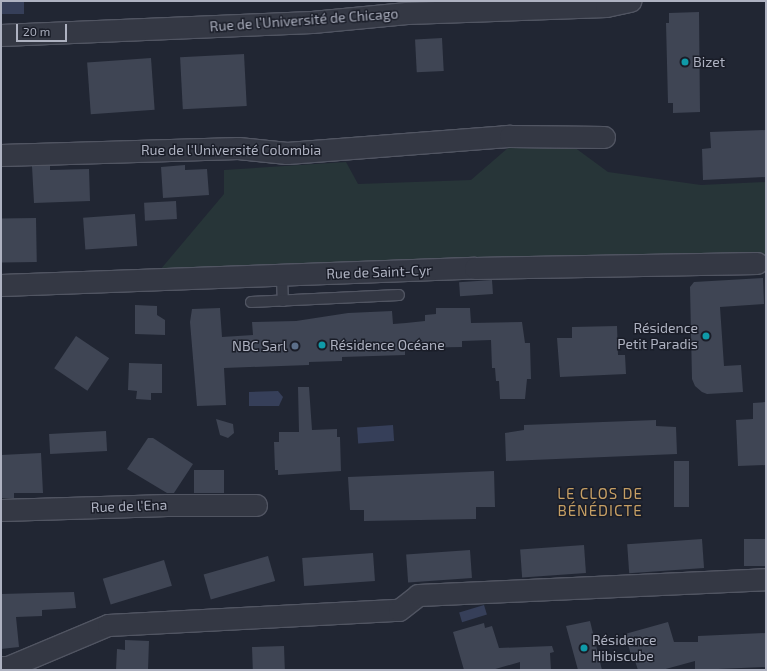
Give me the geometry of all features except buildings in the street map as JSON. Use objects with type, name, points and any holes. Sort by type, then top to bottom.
[{"type":"street","name":"Rue de l’Université de Chicago","points":[[1,35],[312,22],[407,13],[606,6],[630,1]]},
{"type":"street","name":"Rue de l'Université Colombia","points":[[1,155],[238,148],[287,153],[510,136],[604,137]]},
{"type":"street","name":"Rue de Saint-Cyr","points":[[1,285],[282,277],[475,268],[757,263]]},
{"type":"street","name":"Rue de l'Ena","points":[[1,510],[167,505],[256,505]]},
{"type":"street","points":[[1,667],[8,667],[108,625],[399,610],[418,595],[766,579]]},
{"type":"lane","points":[[282,277],[284,301]]},
{"type":"lane","points":[[251,302],[399,295]]},
{"type":"shaded area","points":[[509,147],[574,147],[608,172],[701,185],[766,182],[766,254],[591,255],[160,270],[224,194],[224,170],[346,162],[358,184],[471,180]]},
{"type":"water","points":[[1,1],[24,1],[24,14],[1,14]]},
{"type":"water","points":[[278,391],[283,397],[279,406],[249,406],[249,392]]},
{"type":"water","points":[[393,425],[394,441],[358,443],[357,428]]},
{"type":"water","points":[[484,605],[487,615],[462,622],[459,613]]},
{"type":"place","name":"Bizet","points":[[685,62]]},
{"type":"place","name":"Résidence Petit Paradis","points":[[706,336]]},
{"type":"place","name":"Résidence Océane","points":[[322,345]]},
{"type":"place","name":"NBC Sarl","points":[[295,346]]},
{"type":"place","name":"Résidence Hibiscube","points":[[584,648]]},
{"type":"district","name":"LE CLOS DE BÉNÉDICTE","points":[[600,502]]}]
